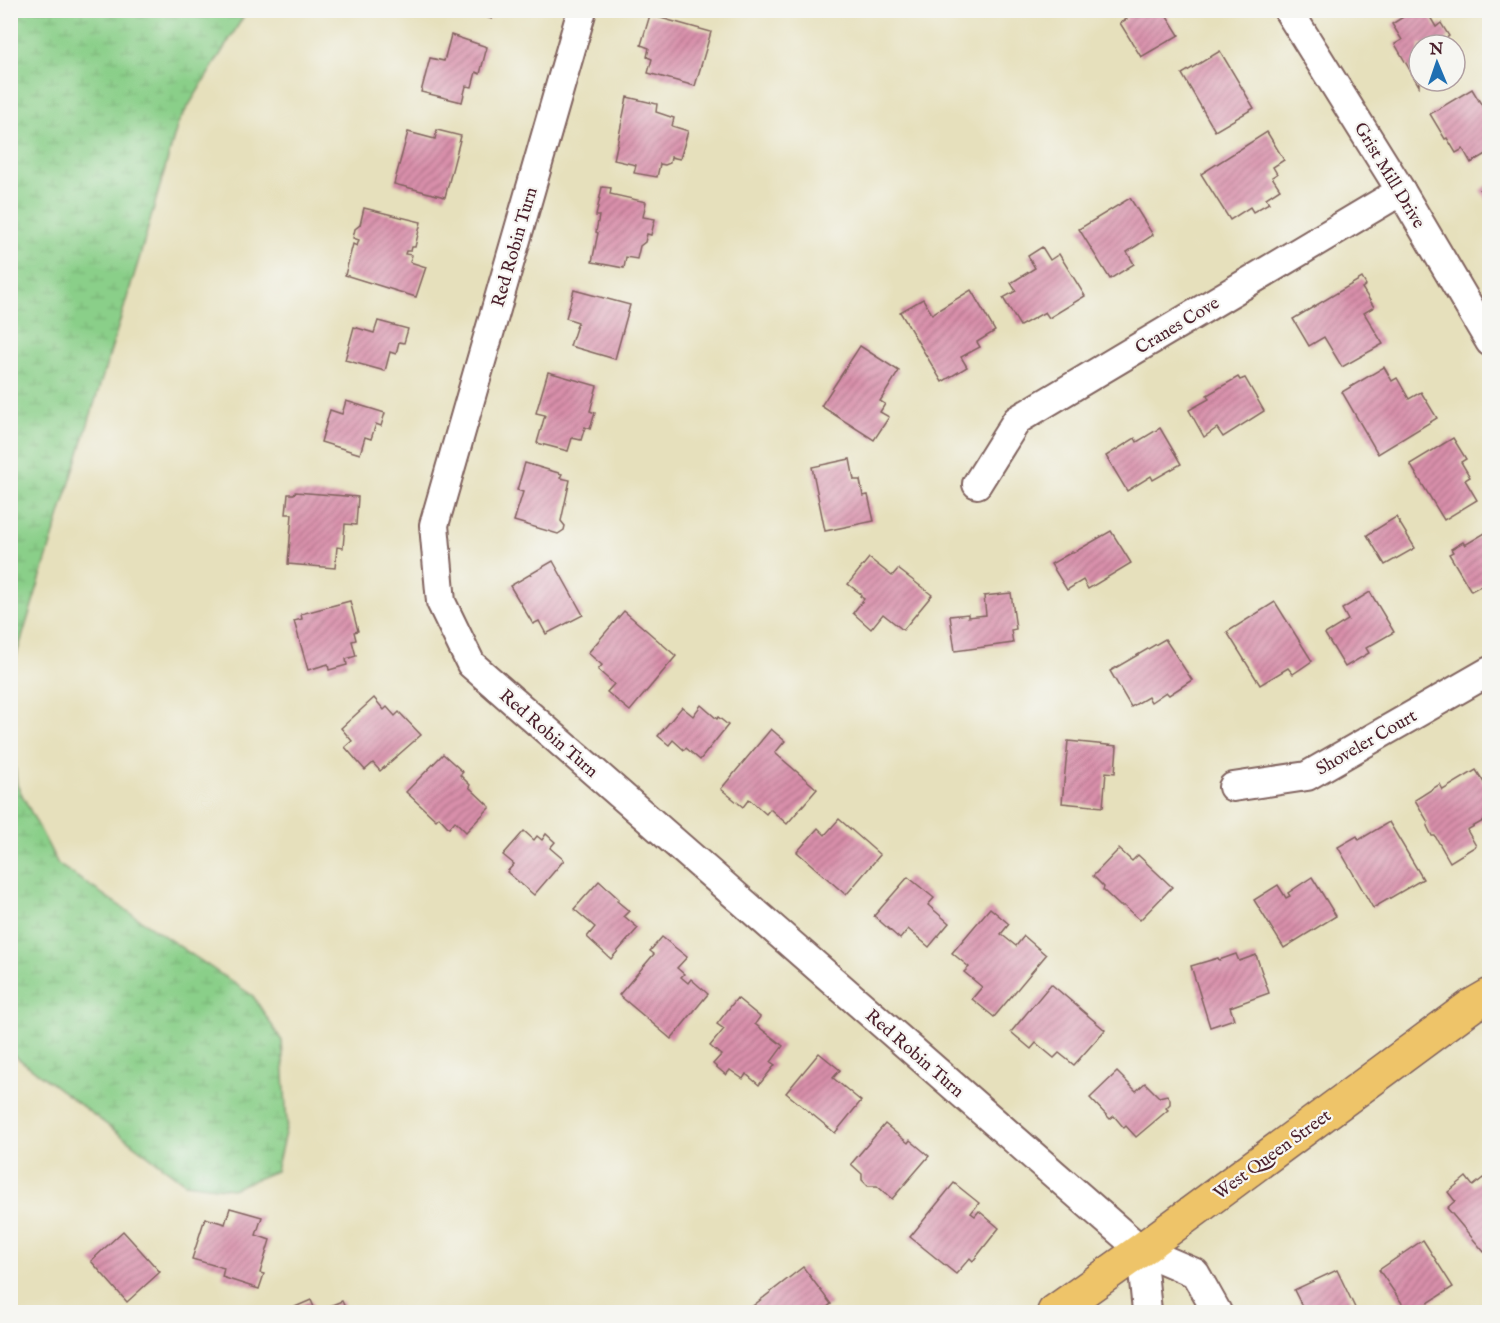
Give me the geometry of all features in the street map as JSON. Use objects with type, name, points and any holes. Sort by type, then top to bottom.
[{"type":"main road","name":"West Queen Street","points":[[1054,1312],[1471,1006],[1490,995]]},
{"type":"street","name":"Red Robin Turn","points":[[582,10],[434,525],[441,602],[471,664],[1141,1250],[1195,1273],[1216,1312]]},
{"type":"street","name":"Grist Mill Drive","points":[[1288,10],[1401,191],[1490,342]]},
{"type":"street","name":"Cranes Cove","points":[[977,484],[1017,420],[1401,191]]},
{"type":"street","name":"Shoveler Court","points":[[1233,787],[1307,776],[1490,670]]},
{"type":"street","points":[[1141,1250],[1147,1311],[1149,1312]]},
{"type":"green space","points":[[11,10],[247,11],[178,123],[140,256],[11,673],[10,34],[12,27]]},
{"type":"green space","points":[[10,718],[17,785],[58,864],[253,996],[282,1041],[287,1124],[276,1171],[232,1189],[185,1183],[11,1053]]},
{"type":"building","points":[[465,10],[495,10],[492,19]]},
{"type":"building","points":[[1122,10],[1169,10],[1171,14],[1167,16],[1179,35],[1141,57],[1120,23],[1127,19]]},
{"type":"building","points":[[1414,10],[1426,10],[1436,27],[1441,23],[1447,33],[1407,33],[1407,65],[1395,44],[1402,40],[1392,24]]},
{"type":"building","points":[[650,15],[711,32],[695,86],[648,73],[652,59],[647,57],[649,48],[641,45]]},
{"type":"building","points":[[451,35],[487,47],[480,74],[476,72],[472,87],[466,86],[462,102],[421,92],[430,58],[444,61]]},
{"type":"building","points":[[1220,51],[1254,108],[1215,131],[1182,74]]},
{"type":"building","points":[[1472,89],[1490,119],[1490,152],[1471,163],[1463,149],[1456,153],[1430,114]]},
{"type":"building","points":[[627,97],[657,104],[656,112],[674,118],[672,126],[688,131],[680,159],[671,157],[670,163],[660,164],[657,177],[634,173],[636,165],[614,160]]},
{"type":"building","points":[[437,130],[461,136],[445,197],[394,184],[408,132],[435,139]]},
{"type":"building","points":[[1267,132],[1284,160],[1273,167],[1277,174],[1272,177],[1280,189],[1266,198],[1269,203],[1253,212],[1250,207],[1230,220],[1201,174]]},
{"type":"building","points":[[1490,184],[1490,206],[1480,190]]},
{"type":"building","points":[[602,187],[611,188],[610,194],[646,202],[643,217],[655,219],[651,235],[647,234],[645,242],[640,246],[637,259],[626,257],[624,268],[592,262],[598,233],[596,232],[599,216],[596,216]]},
{"type":"building","points":[[1130,198],[1153,235],[1127,252],[1134,264],[1110,279],[1079,229]]},
{"type":"building","points":[[364,208],[421,222],[415,247],[412,247],[411,251],[406,251],[405,254],[412,255],[410,262],[426,267],[416,297],[345,275],[353,244],[357,246],[359,240],[353,238],[355,229],[360,225]]},
{"type":"building","points":[[1042,247],[1050,260],[1059,254],[1085,296],[1049,318],[1045,312],[1020,326],[1003,298],[1016,291],[1011,283],[1035,268],[1028,256]]},
{"type":"building","points":[[1362,278],[1366,285],[1362,288],[1374,307],[1364,313],[1383,344],[1342,367],[1324,337],[1309,346],[1293,319]]},
{"type":"building","points":[[574,290],[630,305],[615,359],[570,346],[578,322],[566,318]]},
{"type":"building","points":[[971,290],[995,331],[977,342],[980,347],[961,357],[967,367],[942,382],[900,312],[923,299],[932,314]]},
{"type":"building","points":[[378,321],[408,329],[404,343],[399,342],[396,354],[390,352],[385,371],[345,360],[354,327],[374,333]]},
{"type":"building","points":[[860,346],[899,371],[880,401],[885,404],[880,412],[889,417],[874,440],[821,406]]},
{"type":"building","points":[[1384,367],[1392,381],[1397,378],[1409,399],[1421,392],[1437,418],[1378,454],[1342,392]]},
{"type":"building","points":[[548,372],[597,386],[590,411],[595,413],[590,429],[585,427],[581,440],[572,438],[568,451],[537,443],[545,415],[536,413]]},
{"type":"building","points":[[1238,377],[1240,380],[1245,378],[1264,411],[1223,437],[1217,428],[1204,437],[1189,410],[1209,399],[1207,395]]},
{"type":"building","points":[[346,401],[385,413],[381,426],[376,424],[371,439],[365,437],[360,454],[321,442],[330,410],[342,414]]},
{"type":"building","points":[[1160,428],[1181,464],[1153,480],[1151,476],[1127,491],[1106,456],[1135,438],[1137,442]]},
{"type":"building","points":[[1453,438],[1466,459],[1461,462],[1470,477],[1465,480],[1477,500],[1444,520],[1410,464]]},
{"type":"building","points":[[850,459],[854,480],[860,480],[863,496],[868,495],[874,521],[825,531],[812,467]]},
{"type":"building","points":[[525,463],[562,474],[560,478],[570,480],[561,521],[565,526],[564,530],[558,534],[514,521],[523,492],[517,490]]},
{"type":"building","points":[[295,492],[358,497],[356,525],[345,524],[343,548],[337,547],[335,568],[288,564],[292,514],[286,514],[288,494]]},
{"type":"building","points":[[1396,517],[1415,548],[1385,565],[1367,535]]},
{"type":"building","points":[[1490,530],[1490,581],[1471,591],[1449,554],[1453,552],[1451,549],[1463,542],[1465,545]]},
{"type":"building","points":[[1111,531],[1131,563],[1088,589],[1083,580],[1067,590],[1051,564]]},
{"type":"building","points":[[869,558],[892,576],[898,569],[932,595],[903,630],[883,614],[871,629],[853,613],[864,599],[848,584]]},
{"type":"building","points":[[553,561],[583,615],[546,634],[539,621],[533,624],[510,586]]},
{"type":"building","points":[[1370,592],[1394,632],[1366,648],[1369,653],[1345,667],[1325,634],[1348,620],[1342,609]]},
{"type":"building","points":[[1011,593],[1016,629],[1011,630],[1013,643],[955,651],[950,616],[986,615],[984,596]]},
{"type":"building","points":[[350,601],[358,631],[354,632],[356,640],[352,641],[356,656],[346,659],[347,665],[329,670],[328,664],[308,670],[294,621],[302,619],[301,614]]},
{"type":"building","points":[[1275,602],[1312,661],[1293,674],[1288,668],[1260,685],[1227,632]]},
{"type":"building","points":[[624,611],[676,656],[630,711],[607,692],[614,684],[598,670],[602,665],[588,653]]},
{"type":"building","points":[[1165,639],[1192,680],[1169,695],[1166,692],[1151,702],[1148,697],[1131,707],[1110,671]]},
{"type":"building","points":[[374,698],[384,710],[387,707],[395,716],[399,712],[421,735],[380,771],[373,763],[365,770],[345,747],[352,741],[341,728]]},
{"type":"building","points":[[701,705],[728,725],[700,760],[673,740],[669,745],[658,736],[682,707],[693,716]]},
{"type":"building","points":[[771,729],[785,741],[775,753],[817,789],[787,824],[770,809],[766,814],[749,799],[743,807],[721,789]]},
{"type":"building","points":[[1068,741],[1117,746],[1115,773],[1106,772],[1103,807],[1062,803]]},
{"type":"building","points":[[443,754],[463,772],[460,775],[470,785],[469,787],[490,807],[466,832],[455,821],[449,828],[439,817],[436,820],[406,792]]},
{"type":"building","points":[[1476,770],[1490,792],[1490,817],[1467,830],[1476,846],[1450,862],[1435,836],[1432,836],[1427,826],[1428,822],[1415,800],[1440,784],[1443,790]]},
{"type":"building","points":[[839,819],[880,855],[846,895],[797,852],[818,828],[825,835]]},
{"type":"building","points":[[1389,822],[1423,879],[1373,908],[1338,847],[1357,836],[1359,840]]},
{"type":"building","points":[[524,831],[534,840],[537,836],[542,840],[546,834],[555,842],[550,848],[564,860],[534,895],[507,872],[514,864],[503,855]]},
{"type":"building","points":[[1119,849],[1132,861],[1138,855],[1172,887],[1140,920],[1124,906],[1120,906],[1103,890],[1104,887],[1093,876]]},
{"type":"building","points":[[908,877],[934,898],[928,905],[949,923],[929,947],[908,929],[900,939],[874,916]]},
{"type":"building","points":[[1312,877],[1336,916],[1284,948],[1254,900],[1278,885],[1286,898],[1290,896],[1288,893]]},
{"type":"building","points":[[599,881],[629,911],[624,916],[638,928],[611,959],[587,937],[595,927],[574,909]]},
{"type":"building","points":[[990,908],[1009,924],[1001,934],[1016,946],[1024,936],[1046,955],[994,1017],[972,999],[982,987],[964,972],[969,967],[952,953]]},
{"type":"building","points":[[662,937],[687,957],[677,968],[684,974],[681,977],[688,983],[691,979],[708,994],[671,1039],[619,995],[654,954],[650,951]]},
{"type":"building","points":[[1236,954],[1239,961],[1256,955],[1269,993],[1230,1007],[1234,1019],[1210,1027],[1191,966]]},
{"type":"building","points":[[1051,984],[1105,1030],[1074,1065],[1059,1053],[1054,1058],[1036,1043],[1031,1049],[1011,1032]]},
{"type":"building","points":[[737,998],[760,1017],[755,1024],[783,1046],[771,1062],[775,1065],[759,1085],[746,1074],[743,1079],[730,1070],[726,1075],[713,1064],[721,1055],[710,1046],[724,1029],[717,1024]]},
{"type":"building","points":[[819,1053],[840,1070],[833,1078],[861,1101],[835,1133],[786,1093]]},
{"type":"building","points":[[1117,1072],[1136,1091],[1145,1083],[1159,1097],[1167,1095],[1170,1099],[1170,1104],[1166,1108],[1168,1110],[1136,1137],[1114,1116],[1110,1119],[1090,1098]]},
{"type":"building","points":[[885,1124],[908,1143],[910,1140],[929,1156],[892,1199],[877,1186],[868,1186],[862,1180],[862,1174],[851,1164]]},
{"type":"building","points":[[1466,1177],[1473,1186],[1483,1178],[1490,1186],[1490,1247],[1484,1252],[1447,1208],[1455,1201],[1448,1192]]},
{"type":"building","points":[[954,1183],[979,1203],[971,1213],[975,1216],[979,1211],[999,1228],[973,1261],[970,1258],[956,1274],[910,1237]]},
{"type":"building","points":[[230,1208],[262,1217],[256,1235],[270,1240],[260,1273],[264,1274],[259,1289],[222,1277],[224,1268],[192,1259],[205,1218],[225,1224]]},
{"type":"building","points":[[123,1231],[160,1272],[127,1302],[91,1261]]},
{"type":"building","points":[[1423,1240],[1453,1287],[1414,1312],[1408,1312],[1379,1270]]},
{"type":"building","points":[[803,1267],[831,1304],[821,1312],[745,1312]]},
{"type":"building","points":[[1337,1270],[1357,1312],[1305,1312],[1294,1290]]},
{"type":"building","points":[[311,1300],[316,1312],[297,1312],[295,1307]]},
{"type":"building","points":[[342,1301],[347,1312],[323,1312],[322,1309]]}]
